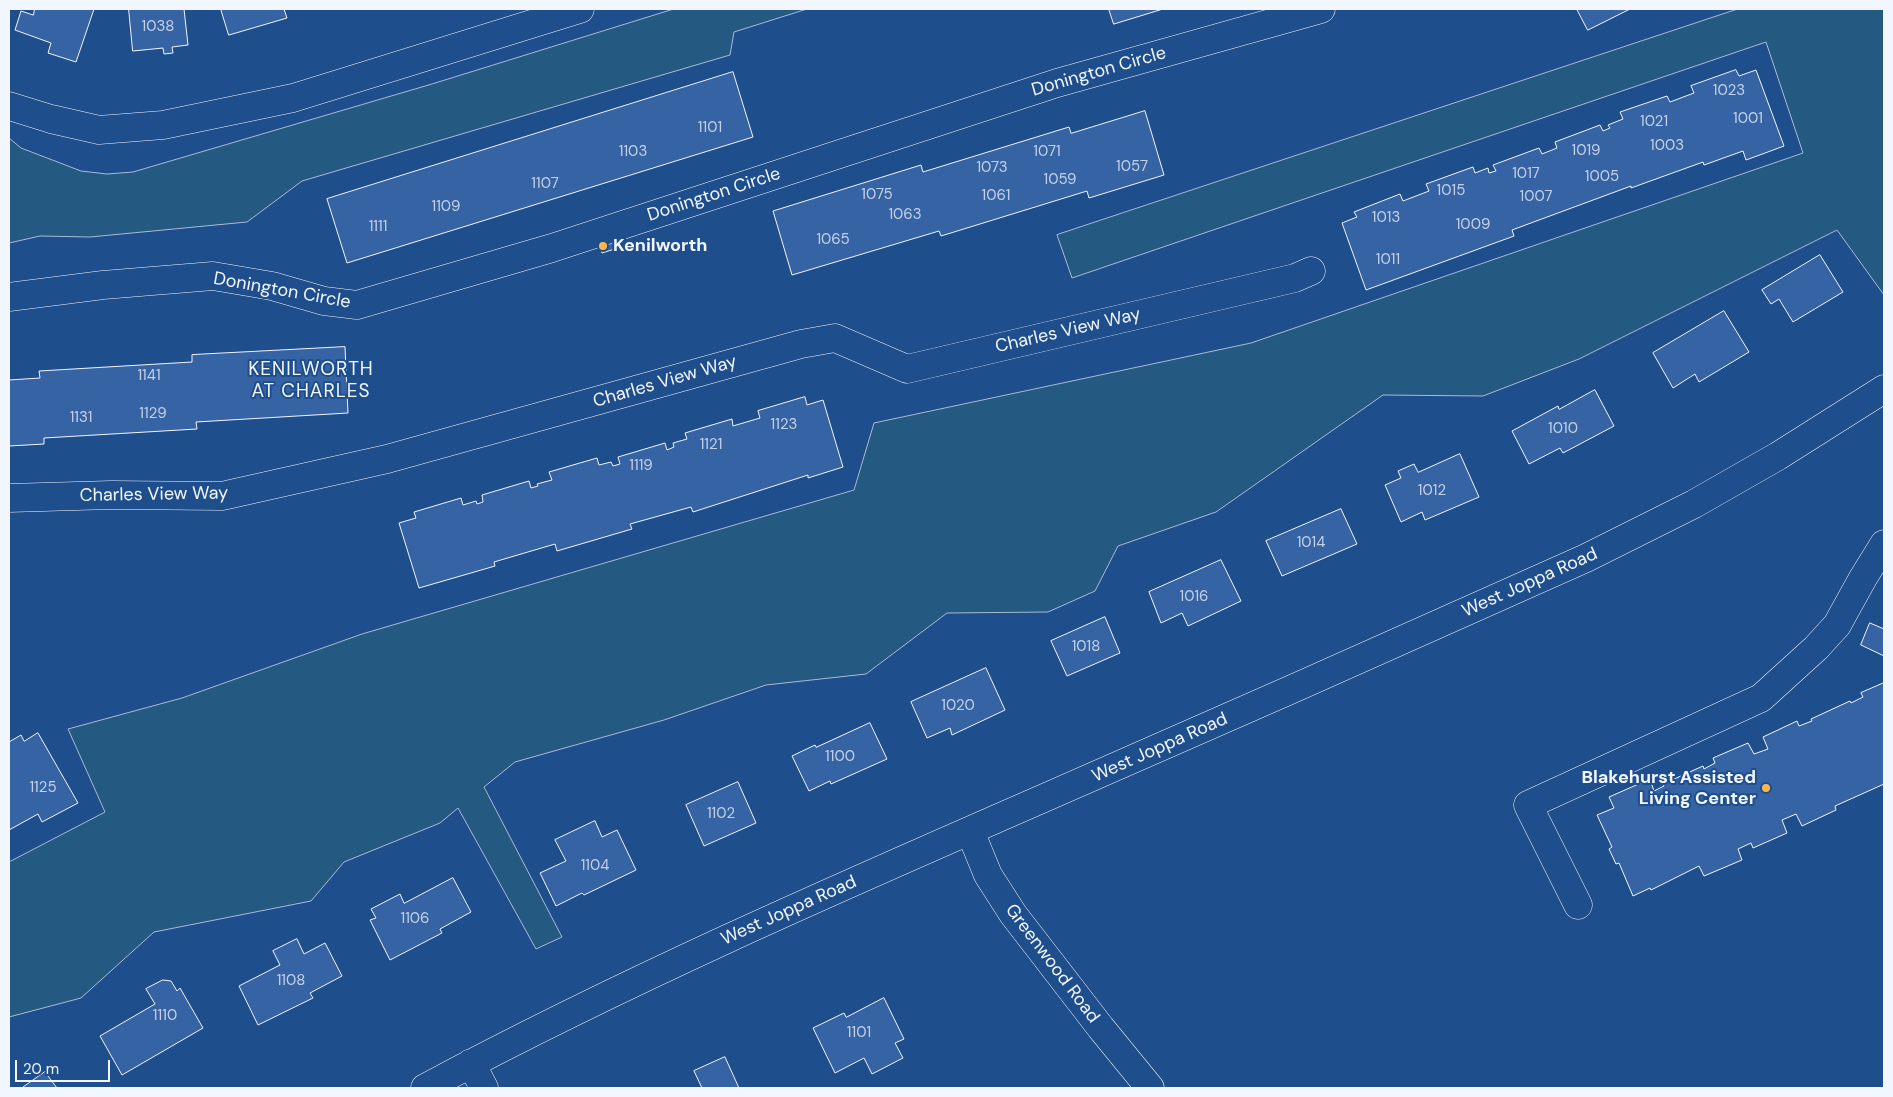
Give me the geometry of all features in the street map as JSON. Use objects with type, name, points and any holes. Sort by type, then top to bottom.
[{"type":"street","points":[[9,106],[99,130],[163,125],[293,98],[580,9]]},
{"type":"street","name":"Donington Circle","points":[[9,297],[103,285],[213,276],[272,286],[324,301],[358,305],[552,248],[1058,83],[1321,9]]},
{"type":"street","name":"Charles View Way","points":[[9,498],[111,495],[222,496],[387,459],[801,344],[835,338],[907,369],[1295,278],[1311,271]]},
{"type":"street","name":"West Joppa Road","points":[[425,1088],[471,1063],[770,919],[1586,558],[1694,504],[1778,456],[1884,389]]},
{"type":"street","points":[[1578,905],[1528,805],[1761,698],[1816,648],[1837,624],[1884,544]]},
{"type":"street","name":"Greenwood Road","points":[[970,830],[988,875],[1013,914],[1150,1088]]},
{"type":"street","points":[[471,1063],[484,1088]]},
{"type":"shaded area","points":[[674,9],[807,9],[734,32],[730,55],[302,181],[247,222],[90,237],[40,236],[9,243],[9,138],[21,148],[81,171],[107,174],[133,172],[432,84]]},
{"type":"shaded area","points":[[1738,9],[1884,9],[1884,295],[1837,230],[1579,359],[1483,396],[1383,395],[1216,512],[1118,546],[1095,591],[1048,612],[947,613],[866,674],[766,685],[664,720],[515,762],[484,787],[562,937],[536,949],[458,808],[440,823],[344,862],[311,901],[154,932],[81,998],[9,1017],[9,862],[105,812],[68,729],[182,698],[362,634],[854,490],[874,423],[1251,343],[1803,153],[1766,42],[1072,278],[1057,235]]},
{"type":"building","points":[[35,9],[94,9],[76,62],[48,53],[51,43],[15,30],[21,11],[33,15]]},
{"type":"building","points":[[129,9],[184,9],[188,45],[172,47],[173,53],[164,54],[163,48],[133,51]]},
{"type":"building","points":[[221,9],[284,9],[287,18],[229,35]]},
{"type":"building","points":[[1109,9],[1163,9],[1114,24]]},
{"type":"building","points":[[1577,9],[1630,9],[1588,30]]},
{"type":"building","points":[[1736,70],[1739,76],[1756,70],[1784,146],[1746,160],[1743,151],[1704,165],[1703,162],[1631,188],[1631,186],[1512,230],[1514,236],[1366,290],[1342,223],[1357,217],[1354,212],[1400,194],[1403,201],[1429,191],[1426,184],[1473,167],[1475,173],[1488,168],[1489,173],[1496,171],[1493,165],[1539,148],[1542,154],[1557,148],[1555,142],[1600,125],[1603,131],[1610,128],[1608,125],[1623,119],[1620,112],[1667,96],[1670,102],[1694,93],[1691,86]]},
{"type":"building","points":[[733,72],[753,137],[347,263],[327,199]]},
{"type":"building","points":[[1145,111],[1164,175],[1089,198],[1087,191],[941,236],[939,231],[792,275],[773,211],[921,165],[923,172],[1069,127],[1071,133]]},
{"type":"building","points":[[618,239],[621,247],[602,253],[600,244]]},
{"type":"building","points":[[1820,255],[1843,292],[1793,322],[1779,299],[1771,304],[1762,290]]},
{"type":"building","points":[[1724,311],[1749,352],[1699,382],[1695,374],[1673,388],[1653,353]]},
{"type":"building","points":[[345,347],[348,413],[196,422],[197,429],[44,438],[44,444],[9,446],[9,380],[40,378],[39,371],[192,362],[192,355]]},
{"type":"building","points":[[1595,390],[1614,426],[1563,453],[1560,448],[1529,464],[1512,431],[1558,406],[1559,409]]},
{"type":"building","points":[[805,397],[807,405],[823,400],[843,467],[808,478],[808,475],[693,512],[691,507],[630,524],[632,529],[557,551],[555,544],[494,562],[495,566],[419,588],[399,523],[416,518],[414,512],[461,498],[463,505],[476,501],[477,504],[483,502],[482,495],[529,481],[531,488],[538,486],[537,484],[552,480],[549,472],[597,458],[599,465],[611,462],[613,466],[620,464],[618,457],[665,443],[667,450],[674,447],[673,443],[687,439],[685,433],[732,419],[733,426],[760,418],[758,411]]},
{"type":"building","points":[[1460,454],[1479,497],[1425,520],[1422,512],[1401,522],[1385,485],[1401,478],[1398,471],[1414,464],[1418,472]]},
{"type":"building","points":[[1341,509],[1357,544],[1282,576],[1266,541]]},
{"type":"building","points":[[1221,560],[1241,601],[1188,626],[1182,613],[1161,623],[1149,592]]},
{"type":"building","points":[[1105,617],[1120,653],[1067,676],[1051,641]]},
{"type":"building","points":[[1870,623],[1884,629],[1884,656],[1861,645]]},
{"type":"building","points":[[986,668],[1005,710],[952,735],[950,728],[927,738],[911,702]]},
{"type":"building","name":"Blakehurst Assisted Living Center","points":[[1884,683],[1884,784],[1835,806],[1836,810],[1802,826],[1796,814],[1782,820],[1787,833],[1753,848],[1751,843],[1738,849],[1742,860],[1704,876],[1699,866],[1651,890],[1650,888],[1633,896],[1619,863],[1616,864],[1609,849],[1612,847],[1597,815],[1614,808],[1609,797],[1650,779],[1654,791],[1664,786],[1663,784],[1703,766],[1704,769],[1715,763],[1713,758],[1748,743],[1754,754],[1768,749],[1763,737],[1797,721],[1799,726],[1812,721],[1811,719],[1863,697],[1861,693]]},
{"type":"building","points":[[870,723],[887,759],[831,784],[830,781],[809,791],[792,756]]},
{"type":"building","points":[[38,733],[78,803],[42,822],[38,814],[9,830],[9,742],[21,735],[24,741]]},
{"type":"building","points":[[738,782],[756,823],[704,846],[686,805]]},
{"type":"building","points":[[595,821],[602,837],[617,830],[636,870],[556,906],[540,873],[566,861],[555,840]]},
{"type":"building","points":[[453,878],[471,912],[440,929],[442,933],[390,960],[370,920],[376,918],[371,909],[400,894],[404,903]]},
{"type":"building","points":[[297,939],[304,954],[325,943],[342,976],[310,993],[313,998],[258,1025],[239,986],[280,965],[273,951]]},
{"type":"building","points":[[163,980],[171,981],[177,991],[180,988],[203,1028],[122,1075],[100,1036],[155,1004],[146,989]]},
{"type":"building","points":[[884,998],[904,1039],[895,1043],[903,1058],[872,1074],[864,1058],[835,1073],[813,1028],[844,1013],[846,1017]]},
{"type":"building","points":[[725,1057],[739,1088],[702,1088],[694,1071]]},
{"type":"building","points":[[45,1072],[57,1088],[22,1088]]},
{"type":"place","name":"Kenilworth","points":[[603,246]]},
{"type":"place","name":"Blakehurst Assisted Living Center","points":[[1766,788]]},
{"type":"district","name":"KENILWORTH AT CHARLES","points":[[311,381]]}]
